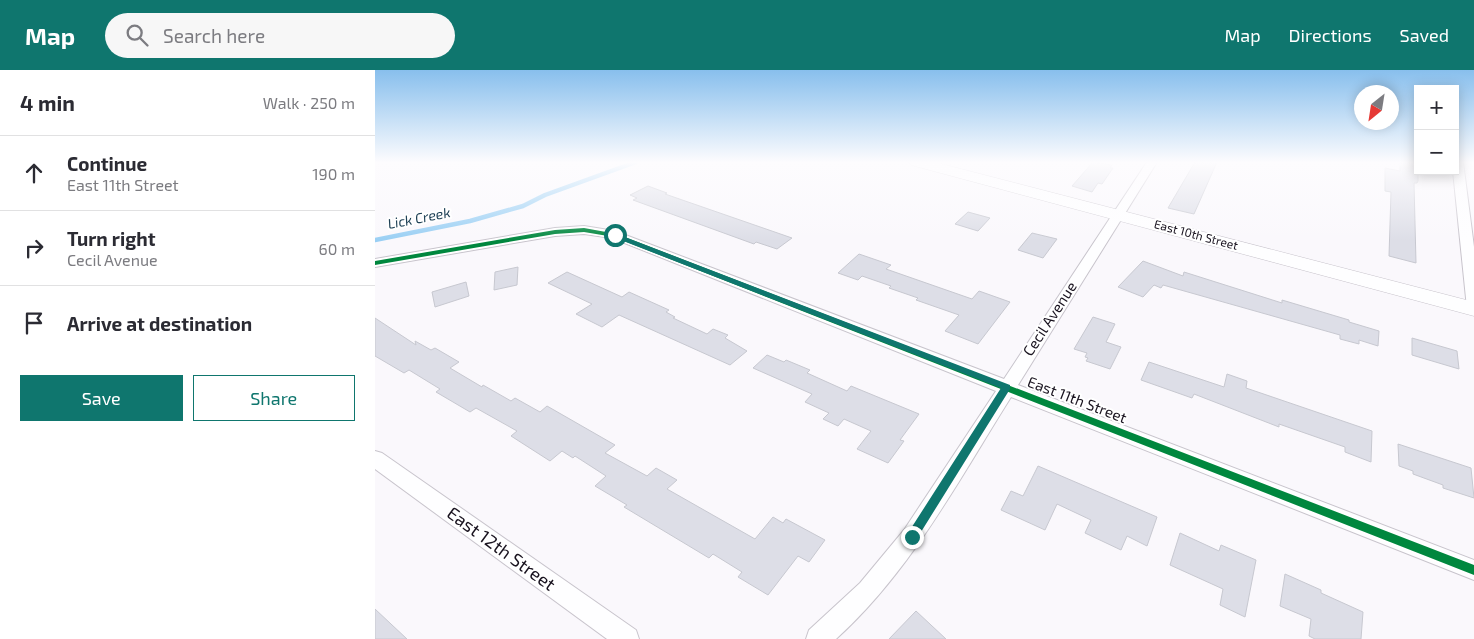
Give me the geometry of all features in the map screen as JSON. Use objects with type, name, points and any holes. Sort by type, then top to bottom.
[{"type":"main road","name":"East 10th Street","points":[[1017,189],[1474,308]]},
{"type":"street","name":"Cecil Avenue","points":[[818,639],[863,598],[912,537],[1134,189]]},
{"type":"street","points":[[1461,189],[1474,308]]},
{"type":"street","name":"East 11th Street","points":[[377,266],[525,237],[570,231],[615,235],[1474,570]]},
{"type":"street","name":"East 12th Street","points":[[375,459],[627,639]]},
{"type":"building","points":[[643,189],[655,189],[667,193],[665,194],[792,238],[777,249],[756,242],[754,244],[633,200],[637,198],[630,195]]},
{"type":"building","points":[[1081,189],[1094,189],[1092,192]]},
{"type":"building","points":[[1179,189],[1205,189],[1194,214],[1168,208]]},
{"type":"building","points":[[1385,189],[1414,189],[1416,263],[1389,256],[1391,192],[1385,191]]},
{"type":"building","points":[[968,212],[990,218],[978,231],[955,224]]},
{"type":"building","points":[[1032,233],[1057,239],[1043,258],[1018,250]]},
{"type":"building","points":[[859,254],[891,265],[886,269],[972,299],[979,291],[1010,302],[978,344],[945,331],[959,315],[916,300],[918,298],[889,288],[891,286],[862,276],[858,280],[838,273]]},
{"type":"building","points":[[1143,261],[1183,276],[1184,272],[1282,303],[1282,300],[1349,320],[1349,322],[1379,331],[1378,346],[1359,340],[1359,344],[1340,339],[1340,335],[1163,285],[1161,288],[1154,285],[1143,297],[1118,287]]},
{"type":"building","points":[[518,267],[517,285],[494,290],[495,272]]},
{"type":"building","points":[[567,272],[622,297],[629,292],[669,310],[666,312],[675,317],[673,318],[707,334],[713,329],[728,335],[725,338],[747,351],[730,365],[619,315],[602,327],[576,314],[592,304],[548,283]]},
{"type":"building","points":[[466,282],[469,296],[435,307],[432,292]]},
{"type":"building","points":[[1093,317],[1115,324],[1106,342],[1121,347],[1110,369],[1086,361],[1088,358],[1085,357],[1087,353],[1074,349]]},
{"type":"building","points":[[375,318],[416,345],[415,341],[431,350],[435,348],[459,362],[450,368],[482,387],[483,385],[511,401],[515,398],[540,412],[547,406],[615,445],[605,453],[647,476],[656,468],[677,480],[667,489],[755,539],[773,517],[783,523],[786,519],[825,540],[809,562],[798,556],[768,595],[738,577],[742,572],[713,554],[709,558],[624,507],[627,505],[595,486],[606,476],[575,456],[573,458],[562,451],[550,461],[511,436],[517,431],[476,408],[470,412],[436,392],[440,389],[409,370],[404,373],[375,356]]},
{"type":"building","points":[[1412,338],[1457,351],[1459,369],[1412,355]]},
{"type":"building","points":[[767,355],[784,362],[786,360],[810,370],[807,373],[847,391],[851,386],[919,414],[900,440],[904,441],[888,463],[857,449],[871,431],[844,419],[838,426],[823,419],[829,413],[805,402],[812,394],[753,368]]},
{"type":"building","points":[[1149,362],[1224,387],[1227,374],[1247,381],[1246,388],[1372,431],[1371,462],[1345,452],[1345,447],[1279,424],[1279,427],[1194,394],[1192,398],[1141,380]]},
{"type":"building","points":[[1398,444],[1471,468],[1474,498],[1443,488],[1443,485],[1413,474],[1413,471],[1399,466]]},
{"type":"building","points":[[1038,466],[1157,517],[1147,546],[1127,536],[1121,550],[1085,533],[1091,520],[1057,504],[1045,530],[1001,510],[1011,491],[1023,496]]},
{"type":"building","points":[[1180,533],[1219,551],[1221,545],[1256,560],[1245,617],[1220,605],[1223,589],[1170,565]]},
{"type":"building","points":[[1285,574],[1363,612],[1361,639],[1315,639],[1309,636],[1311,619],[1280,606]]},
{"type":"building","points":[[375,609],[407,639],[375,639]]},
{"type":"building","points":[[916,611],[946,639],[889,639]]},
{"type":"waterway","name":"Lick Creek","points":[[375,240],[470,221],[523,206],[563,189]]},
{"type":"cycle path","points":[[375,263],[555,232],[584,230],[615,235],[1474,570]]},
{"type":"route","points":[[615,235],[1007,387],[912,537]]}]
